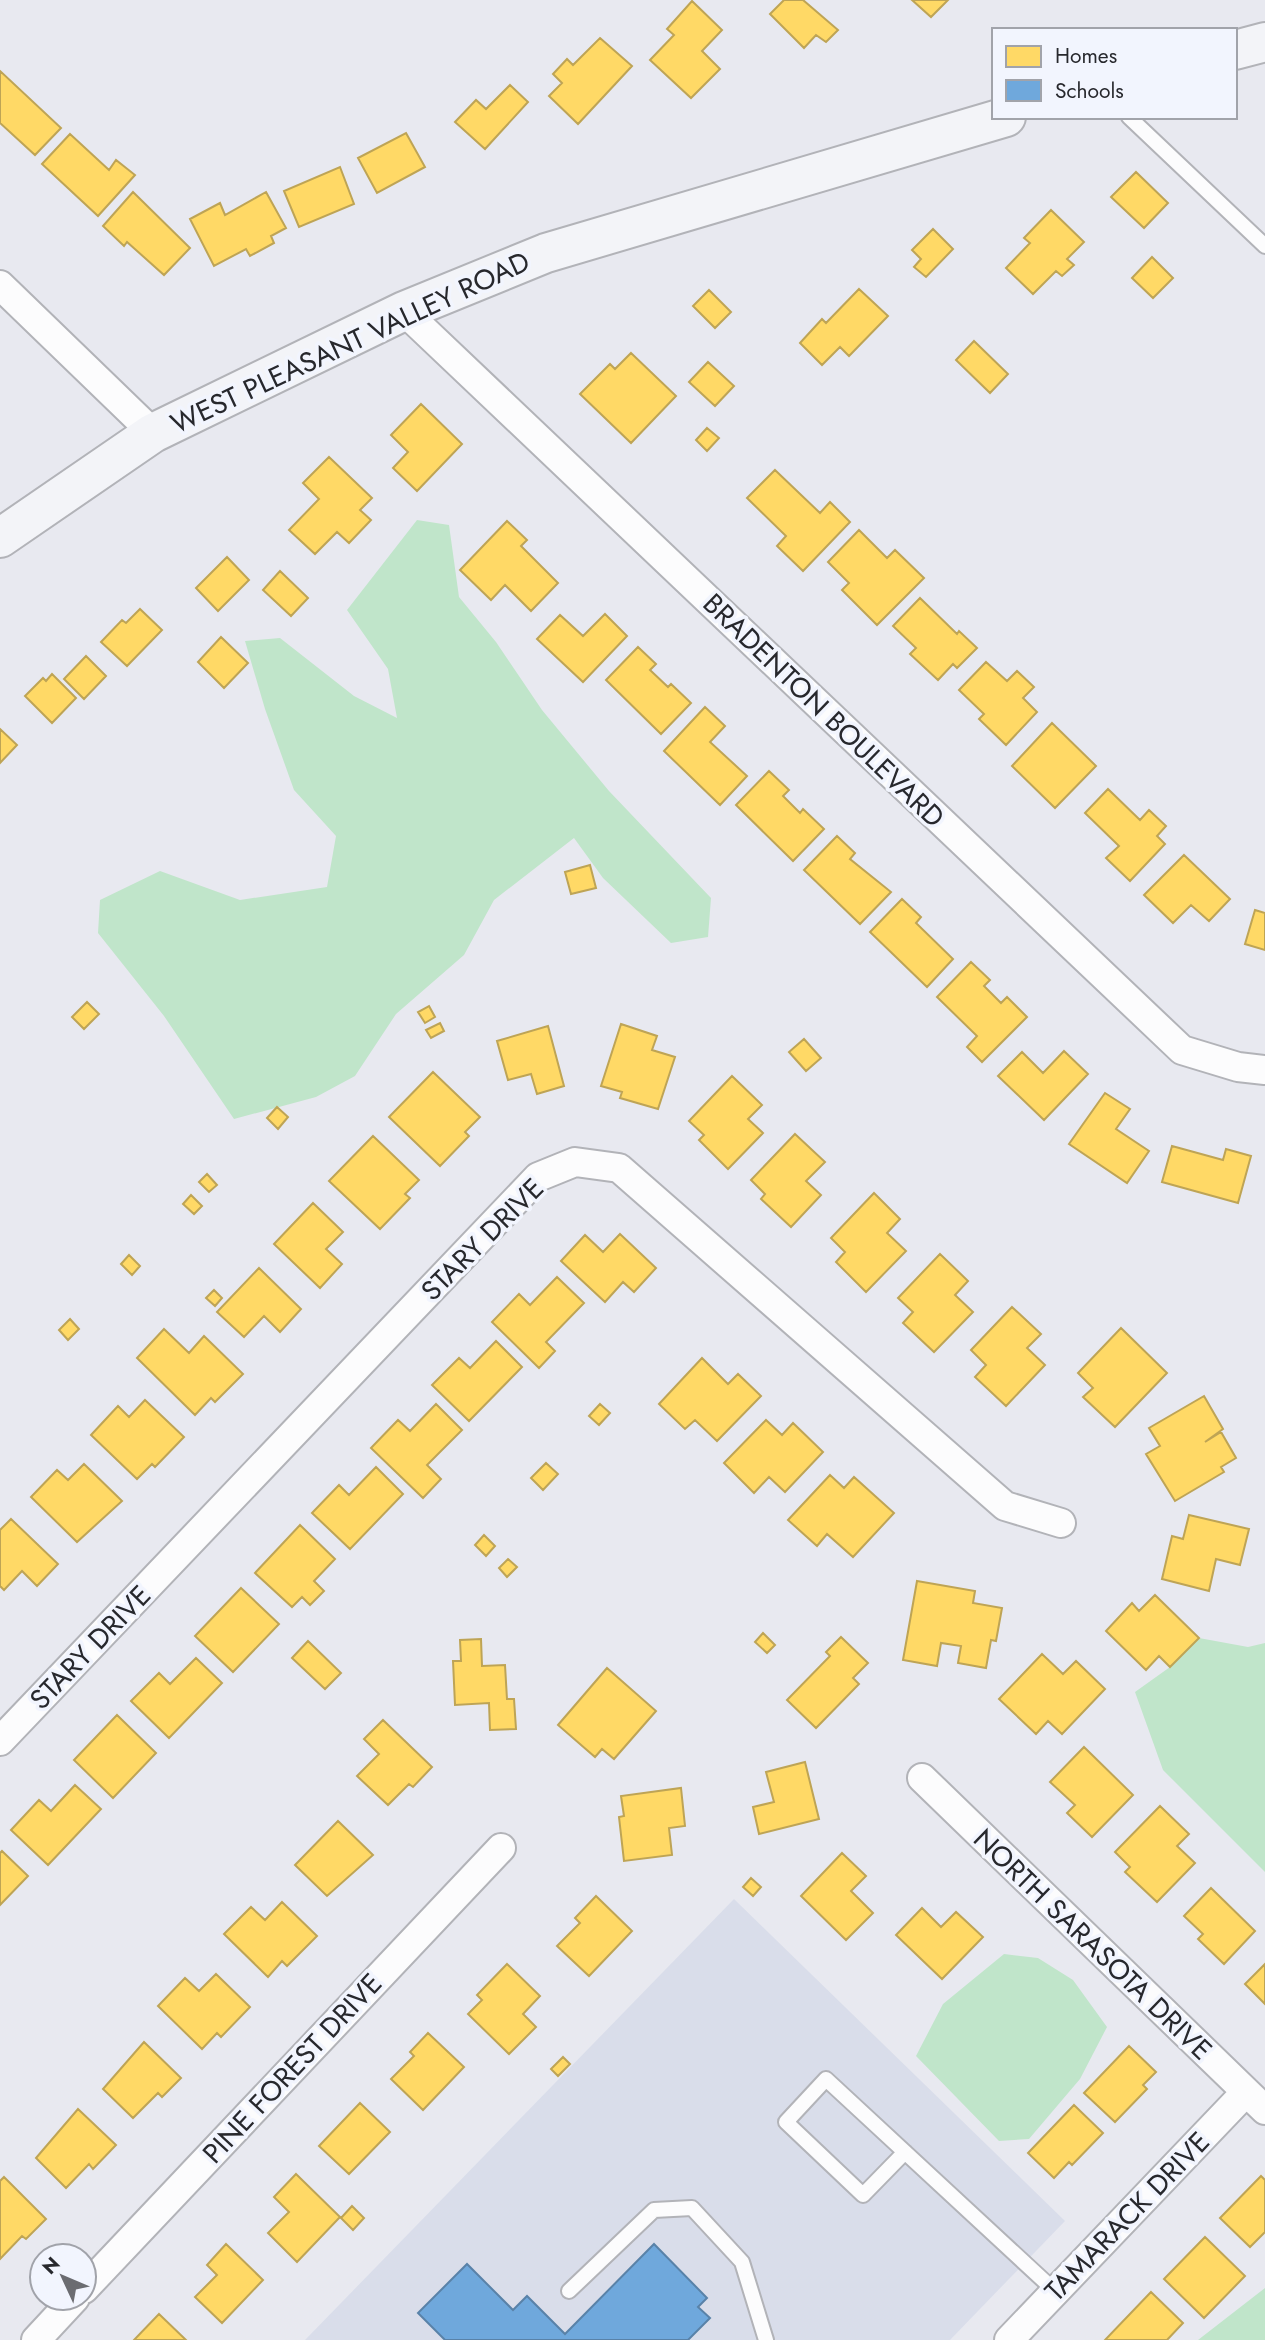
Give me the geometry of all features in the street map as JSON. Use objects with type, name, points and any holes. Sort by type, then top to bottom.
[{"type":"main road","points":[[1237,49],[1265,41]]},
{"type":"main road","name":"WEST PLEASANT VALLEY ROAD","points":[[0,538],[153,433],[404,311],[546,253],[999,119]]},
{"type":"street","points":[[0,285],[153,433]]},
{"type":"street","name":"BRADENTON BOULEVARD","points":[[404,311],[1182,1050],[1238,1067],[1265,1070]]},
{"type":"street","name":"STARY DRIVE","points":[[0,1741],[538,1177],[575,1162],[619,1168],[1005,1506],[1061,1523]]},
{"type":"street","name":"NORTH SARASOTA DRIVE","points":[[922,1778],[1255,2101]]},
{"type":"street","name":"PINE FOREST DRIVE","points":[[98,2274],[500,1848]]},
{"type":"street","name":"TAMARACK DRIVE","points":[[1009,2340],[1055,2291],[1255,2101]]},
{"type":"street","points":[[36,2340],[62,2312]]},
{"type":"lane","points":[[1131,119],[1265,246]]},
{"type":"lane","points":[[905,2152],[863,2195],[786,2122],[826,2079],[905,2152],[1055,2291]]},
{"type":"lane","points":[[569,2291],[654,2210],[692,2208],[742,2262],[766,2340]]},
{"type":"shaded area","points":[[734,1899],[1065,2221],[950,2340],[305,2340]]},
{"type":"green space","points":[[417,520],[449,525],[459,597],[496,642],[542,710],[609,791],[711,898],[708,937],[671,943],[603,878],[574,838],[494,900],[464,955],[396,1014],[355,1076],[316,1097],[234,1119],[164,1016],[98,933],[100,900],[160,871],[240,900],[327,887],[336,836],[294,790],[265,709],[245,641],[280,638],[354,696],[397,718],[388,669],[347,610]]},
{"type":"green space","points":[[1199,1638],[1248,1647],[1265,1643],[1265,1872],[1163,1770],[1135,1692],[1170,1667]]},
{"type":"green space","points":[[1004,1954],[1038,1958],[1073,1980],[1107,2027],[1080,2079],[1029,2139],[999,2141],[916,2056],[943,2004]]},
{"type":"green space","points":[[1265,2288],[1265,2340],[1198,2340]]},
{"type":"building: Homes","points":[[784,0],[803,0],[838,30],[826,42],[816,35],[804,48],[770,14]]},
{"type":"building: Homes","points":[[912,0],[948,0],[931,17]]},
{"type":"building: Homes","points":[[692,1],[722,30],[702,51],[720,69],[691,98],[650,60],[674,35],[667,29]]},
{"type":"building: Homes","points":[[600,38],[632,66],[578,124],[549,96],[562,83],[553,74],[567,59],[573,65]]},
{"type":"building: Homes","points":[[0,71],[61,128],[35,155],[0,123]]},
{"type":"building: Homes","points":[[510,85],[528,102],[485,149],[455,122],[476,100],[486,109]]},
{"type":"building: Homes","points":[[406,133],[425,167],[377,193],[358,158]]},
{"type":"building: Homes","points":[[70,134],[109,170],[116,160],[135,175],[98,216],[42,164]]},
{"type":"building: Homes","points":[[340,167],[354,204],[299,227],[284,191]]},
{"type":"building: Homes","points":[[1136,172],[1168,203],[1144,228],[1111,197]]},
{"type":"building: Homes","points":[[133,192],[190,248],[164,275],[127,242],[124,246],[103,226]]},
{"type":"building: Homes","points":[[266,192],[286,228],[271,236],[274,243],[250,256],[246,249],[214,266],[190,219],[220,203],[225,215]]},
{"type":"building: Homes","points":[[1051,210],[1084,242],[1067,259],[1074,265],[1062,276],[1056,271],[1033,294],[1006,268],[1030,243],[1024,238]]},
{"type":"building: Homes","points":[[933,229],[953,249],[926,277],[914,267],[921,259],[912,250]]},
{"type":"building: Homes","points":[[1152,257],[1173,278],[1153,298],[1132,278]]},
{"type":"building: Homes","points":[[859,289],[888,316],[849,356],[840,347],[822,365],[800,343],[822,319],[826,323]]},
{"type":"building: Homes","points":[[709,290],[731,312],[715,328],[693,306]]},
{"type":"building: Homes","points":[[974,341],[1008,374],[990,393],[956,360]]},
{"type":"building: Homes","points":[[631,353],[676,396],[631,443],[580,394],[610,364],[615,369]]},
{"type":"building: Homes","points":[[708,362],[734,386],[715,406],[689,382]]},
{"type":"building: Homes","points":[[421,404],[462,444],[417,491],[393,468],[408,452],[391,435]]},
{"type":"building: Homes","points":[[707,428],[719,438],[707,451],[696,440]]},
{"type":"building: Homes","points":[[329,457],[372,498],[360,510],[371,520],[349,543],[337,532],[315,554],[289,530],[319,499],[303,483]]},
{"type":"building: Homes","points":[[775,470],[820,513],[830,502],[850,522],[803,571],[777,546],[786,536],[747,498]]},
{"type":"building: Homes","points":[[507,521],[527,540],[521,546],[558,583],[531,611],[505,585],[491,600],[460,570]]},
{"type":"building: Homes","points":[[859,530],[887,558],[895,550],[924,578],[877,625],[842,590],[849,583],[828,562]]},
{"type":"building: Homes","points":[[227,557],[249,580],[218,611],[196,588]]},
{"type":"building: Homes","points":[[280,571],[308,598],[291,616],[263,590]]},
{"type":"building: Homes","points":[[920,598],[957,634],[959,631],[977,648],[957,668],[953,664],[938,680],[910,654],[916,648],[893,626]]},
{"type":"building: Homes","points":[[140,609],[162,630],[127,666],[101,642],[122,620],[126,623]]},
{"type":"building: Homes","points":[[605,614],[627,636],[583,682],[537,639],[560,615],[583,636]]},
{"type":"building: Homes","points":[[221,637],[248,663],[224,688],[198,662]]},
{"type":"building: Homes","points":[[638,647],[656,664],[650,670],[668,687],[671,684],[691,703],[661,734],[606,680]]},
{"type":"building: Homes","points":[[86,656],[106,676],[84,699],[64,679]]},
{"type":"building: Homes","points":[[986,662],[1007,681],[1017,671],[1034,687],[1023,698],[1037,712],[1006,745],[979,719],[984,714],[959,690]]},
{"type":"building: Homes","points":[[52,674],[76,698],[52,723],[25,696],[43,678],[46,681]]},
{"type":"building: Homes","points":[[705,707],[725,726],[710,742],[747,776],[720,805],[664,751]]},
{"type":"building: Homes","points":[[1052,723],[1096,766],[1055,808],[1012,766]]},
{"type":"building: Homes","points":[[0,729],[17,745],[0,763]]},
{"type":"building: Homes","points":[[769,771],[789,790],[783,796],[800,813],[803,809],[824,829],[793,861],[736,805]]},
{"type":"building: Homes","points":[[1108,789],[1140,820],[1149,810],[1166,826],[1157,836],[1165,844],[1130,881],[1106,858],[1119,846],[1085,813]]},
{"type":"building: Homes","points":[[837,836],[855,853],[850,859],[891,892],[860,924],[804,870]]},
{"type":"building: Homes","points":[[1184,855],[1230,899],[1209,921],[1191,905],[1173,923],[1144,895]]},
{"type":"building: Homes","points":[[590,865],[596,888],[571,894],[565,872]]},
{"type":"building: Homes","points":[[902,899],[921,917],[916,923],[953,959],[927,987],[870,932]]},
{"type":"building: Homes","points":[[1255,910],[1265,913],[1265,950],[1245,944]]},
{"type":"building: Homes","points":[[971,962],[990,980],[984,986],[1001,1003],[1007,997],[1027,1017],[982,1062],[967,1047],[977,1036],[937,997]]},
{"type":"building: Homes","points":[[87,1002],[99,1014],[84,1029],[72,1017]]},
{"type":"building: Homes","points":[[429,1006],[435,1017],[425,1023],[418,1012]]},
{"type":"building: Homes","points":[[440,1023],[444,1031],[431,1038],[426,1030]]},
{"type":"building: Homes","points":[[621,1024],[657,1036],[652,1050],[675,1057],[658,1109],[620,1098],[622,1092],[601,1086]]},
{"type":"building: Homes","points":[[548,1026],[564,1086],[537,1094],[531,1074],[508,1080],[497,1041]]},
{"type":"building: Homes","points":[[804,1039],[821,1058],[806,1071],[789,1052]]},
{"type":"building: Homes","points":[[1064,1051],[1088,1074],[1044,1120],[998,1076],[1022,1052],[1043,1073]]},
{"type":"building: Homes","points":[[433,1072],[480,1117],[465,1132],[469,1136],[440,1166],[389,1117]]},
{"type":"building: Homes","points":[[732,1076],[762,1105],[748,1119],[763,1133],[728,1169],[699,1140],[704,1135],[689,1121]]},
{"type":"building: Homes","points":[[1105,1093],[1130,1109],[1116,1129],[1149,1151],[1127,1183],[1069,1144]]},
{"type":"building: Homes","points":[[277,1107],[288,1117],[278,1129],[267,1118]]},
{"type":"building: Homes","points":[[795,1134],[825,1162],[806,1181],[821,1195],[791,1227],[761,1199],[765,1194],[751,1180]]},
{"type":"building: Homes","points":[[373,1136],[419,1180],[405,1194],[410,1198],[380,1229],[329,1181]]},
{"type":"building: Homes","points":[[1172,1146],[1223,1160],[1226,1149],[1251,1156],[1238,1203],[1162,1182]]},
{"type":"building: Homes","points":[[207,1174],[217,1185],[209,1192],[199,1182]]},
{"type":"building: Homes","points":[[874,1193],[900,1219],[887,1233],[906,1251],[866,1292],[836,1262],[845,1252],[831,1238]]},
{"type":"building: Homes","points":[[191,1195],[202,1206],[194,1214],[183,1204]]},
{"type":"building: Homes","points":[[313,1203],[343,1232],[326,1249],[342,1264],[320,1288],[274,1244]]},
{"type":"building: Homes","points":[[620,1234],[656,1268],[634,1292],[623,1282],[605,1302],[561,1261],[585,1235],[603,1252]]},
{"type":"building: Homes","points":[[940,1254],[968,1281],[955,1295],[973,1312],[934,1352],[903,1323],[913,1312],[898,1298]]},
{"type":"building: Homes","points":[[129,1255],[140,1266],[132,1275],[121,1264]]},
{"type":"building: Homes","points":[[259,1268],[301,1309],[280,1332],[264,1316],[244,1337],[217,1312]]},
{"type":"building: Homes","points":[[557,1277],[584,1303],[546,1342],[555,1351],[539,1368],[492,1322],[519,1294],[530,1305]]},
{"type":"building: Homes","points":[[214,1290],[222,1298],[215,1306],[206,1298]]},
{"type":"building: Homes","points":[[1012,1307],[1041,1334],[1027,1348],[1045,1365],[1006,1406],[975,1377],[986,1365],[971,1350]]},
{"type":"building: Homes","points":[[70,1319],[79,1329],[68,1340],[59,1330]]},
{"type":"building: Homes","points":[[1121,1328],[1167,1373],[1115,1427],[1083,1397],[1093,1388],[1078,1373]]},
{"type":"building: Homes","points":[[164,1329],[189,1353],[204,1336],[243,1374],[215,1402],[211,1398],[195,1415],[137,1358]]},
{"type":"building: Homes","points":[[496,1341],[522,1367],[469,1421],[432,1385],[459,1358],[470,1368]]},
{"type":"building: Homes","points":[[702,1358],[728,1384],[738,1374],[761,1396],[717,1441],[695,1420],[685,1429],[659,1404]]},
{"type":"building: Homes","points":[[1204,1396],[1223,1429],[1205,1442],[1221,1432],[1236,1458],[1221,1467],[1224,1472],[1175,1501],[1146,1454],[1160,1446],[1149,1428]]},
{"type":"building: Homes","points":[[145,1400],[184,1437],[155,1467],[152,1464],[137,1479],[91,1435],[118,1406],[129,1417]]},
{"type":"building: Homes","points":[[436,1404],[462,1430],[427,1465],[441,1479],[423,1498],[371,1448],[398,1420],[410,1431]]},
{"type":"building: Homes","points":[[600,1404],[610,1413],[599,1425],[589,1416]]},
{"type":"building: Homes","points":[[766,1420],[782,1435],[793,1423],[823,1452],[785,1492],[769,1477],[754,1493],[724,1463]]},
{"type":"building: Homes","points":[[546,1463],[558,1474],[543,1490],[531,1478]]},
{"type":"building: Homes","points":[[84,1464],[122,1501],[77,1542],[31,1497],[57,1470],[68,1480]]},
{"type":"building: Homes","points":[[376,1467],[403,1494],[350,1549],[312,1513],[339,1485],[349,1495]]},
{"type":"building: Homes","points":[[830,1475],[844,1488],[854,1477],[894,1513],[853,1557],[827,1534],[817,1546],[788,1520]]},
{"type":"building: Homes","points":[[1189,1515],[1249,1529],[1240,1565],[1216,1559],[1209,1591],[1162,1579],[1172,1536],[1183,1539]]},
{"type":"building: Homes","points":[[11,1519],[58,1564],[37,1586],[22,1571],[4,1590],[0,1586],[0,1530]]},
{"type":"building: Homes","points":[[300,1525],[335,1559],[314,1581],[324,1591],[310,1605],[302,1597],[292,1607],[255,1573]]},
{"type":"building: Homes","points":[[484,1535],[495,1546],[486,1556],[475,1545]]},
{"type":"building: Homes","points":[[508,1559],[517,1567],[507,1577],[499,1568]]},
{"type":"building: Homes","points":[[917,1581],[975,1591],[973,1603],[1002,1608],[996,1641],[991,1640],[986,1668],[958,1663],[961,1646],[941,1643],[937,1666],[903,1660]]},
{"type":"building: Homes","points":[[241,1588],[279,1624],[233,1672],[195,1636]]},
{"type":"building: Homes","points":[[1155,1595],[1199,1638],[1170,1667],[1159,1656],[1146,1670],[1106,1631],[1132,1603],[1139,1611]]},
{"type":"building: Homes","points":[[763,1633],[775,1645],[767,1653],[755,1642]]},
{"type":"building: Homes","points":[[841,1637],[868,1663],[853,1678],[859,1684],[816,1728],[787,1700],[830,1656],[826,1652]]},
{"type":"building: Homes","points":[[481,1639],[482,1666],[505,1665],[507,1699],[514,1699],[516,1729],[490,1730],[489,1703],[455,1705],[453,1661],[461,1661],[460,1640]]},
{"type":"building: Homes","points":[[308,1641],[341,1673],[325,1689],[292,1658]]},
{"type":"building: Homes","points":[[1042,1654],[1063,1674],[1076,1661],[1105,1689],[1062,1734],[1048,1721],[1036,1734],[999,1699]]},
{"type":"building: Homes","points":[[196,1658],[222,1683],[169,1738],[131,1701],[159,1673],[170,1684]]},
{"type":"building: Homes","points":[[607,1668],[656,1711],[614,1759],[602,1749],[595,1757],[558,1725]]},
{"type":"building: Homes","points":[[117,1715],[156,1753],[113,1798],[74,1760]]},
{"type":"building: Homes","points":[[383,1720],[432,1767],[413,1787],[409,1784],[388,1805],[357,1776],[379,1754],[364,1739]]},
{"type":"building: Homes","points":[[1084,1747],[1133,1795],[1092,1837],[1067,1813],[1075,1805],[1050,1782]]},
{"type":"building: Homes","points":[[805,1762],[819,1819],[759,1834],[753,1807],[774,1802],[766,1772]]},
{"type":"building: Homes","points":[[75,1785],[101,1809],[48,1865],[11,1830],[39,1800],[51,1811]]},
{"type":"building: Homes","points":[[681,1788],[685,1826],[669,1828],[672,1855],[624,1861],[619,1817],[624,1816],[621,1796]]},
{"type":"building: Homes","points":[[1160,1806],[1189,1834],[1177,1846],[1195,1863],[1157,1902],[1125,1872],[1130,1867],[1115,1852]]},
{"type":"building: Homes","points":[[338,1821],[373,1855],[327,1896],[295,1865]]},
{"type":"building: Homes","points":[[2,1851],[28,1876],[0,1905],[0,1853]]},
{"type":"building: Homes","points":[[842,1853],[866,1876],[851,1891],[873,1913],[846,1940],[801,1896]]},
{"type":"building: Homes","points":[[751,1878],[761,1887],[753,1896],[743,1887]]},
{"type":"building: Homes","points":[[1211,1888],[1255,1931],[1224,1964],[1198,1939],[1203,1934],[1184,1916]]},
{"type":"building: Homes","points":[[596,1896],[632,1931],[589,1976],[557,1946],[580,1923],[575,1918]]},
{"type":"building: Homes","points":[[282,1902],[317,1936],[287,1966],[282,1961],[268,1977],[224,1934],[251,1907],[265,1920]]},
{"type":"building: Homes","points":[[922,1908],[941,1927],[956,1912],[983,1937],[942,1979],[896,1935]]},
{"type":"building: Homes","points":[[507,1964],[540,1996],[523,2014],[536,2027],[509,2054],[468,2014],[482,2000],[477,1995]]},
{"type":"building: Homes","points":[[1265,1964],[1265,2004],[1245,1984]]},
{"type":"building: Homes","points":[[216,1974],[250,2007],[221,2037],[217,2033],[202,2049],[158,2006],[185,1978],[199,1991]]},
{"type":"building: Homes","points":[[428,2033],[464,2067],[423,2110],[391,2079],[414,2056],[410,2052]]},
{"type":"building: Homes","points":[[144,2042],[181,2078],[162,2097],[158,2093],[133,2118],[103,2089]]},
{"type":"building: Homes","points":[[1129,2046],[1156,2072],[1143,2085],[1147,2089],[1115,2122],[1084,2093]]},
{"type":"building: Homes","points":[[563,2057],[570,2064],[558,2076],[551,2069]]},
{"type":"building: Homes","points":[[360,2103],[390,2132],[349,2174],[319,2146]]},
{"type":"building: Homes","points":[[1074,2105],[1103,2133],[1072,2165],[1069,2162],[1054,2178],[1028,2153]]},
{"type":"building: Homes","points":[[78,2109],[116,2145],[93,2169],[89,2164],[66,2188],[36,2158]]},
{"type":"building: Homes","points":[[296,2174],[340,2217],[297,2262],[268,2233],[289,2212],[274,2197]]},
{"type":"building: Homes","points":[[1261,2176],[1265,2180],[1265,2232],[1250,2247],[1220,2218]]},
{"type":"building: Homes","points":[[4,2177],[46,2219],[26,2239],[22,2236],[0,2259],[0,2181]]},
{"type":"building: Homes","points":[[352,2206],[364,2218],[353,2230],[341,2218]]},
{"type":"building: Homes","points":[[1205,2237],[1245,2276],[1204,2318],[1164,2279]]},
{"type":"building: Homes","points":[[226,2244],[263,2280],[222,2323],[195,2297],[217,2275],[207,2265]]},
{"type":"building: Homes","points":[[1151,2292],[1183,2323],[1167,2340],[1105,2340]]},
{"type":"building: Homes","points":[[159,2314],[186,2340],[134,2340]]},
{"type":"building: Schools","points":[[654,2244],[707,2298],[698,2307],[710,2318],[688,2340],[445,2340],[418,2313],[467,2264],[513,2310],[527,2296],[565,2334]]}]
